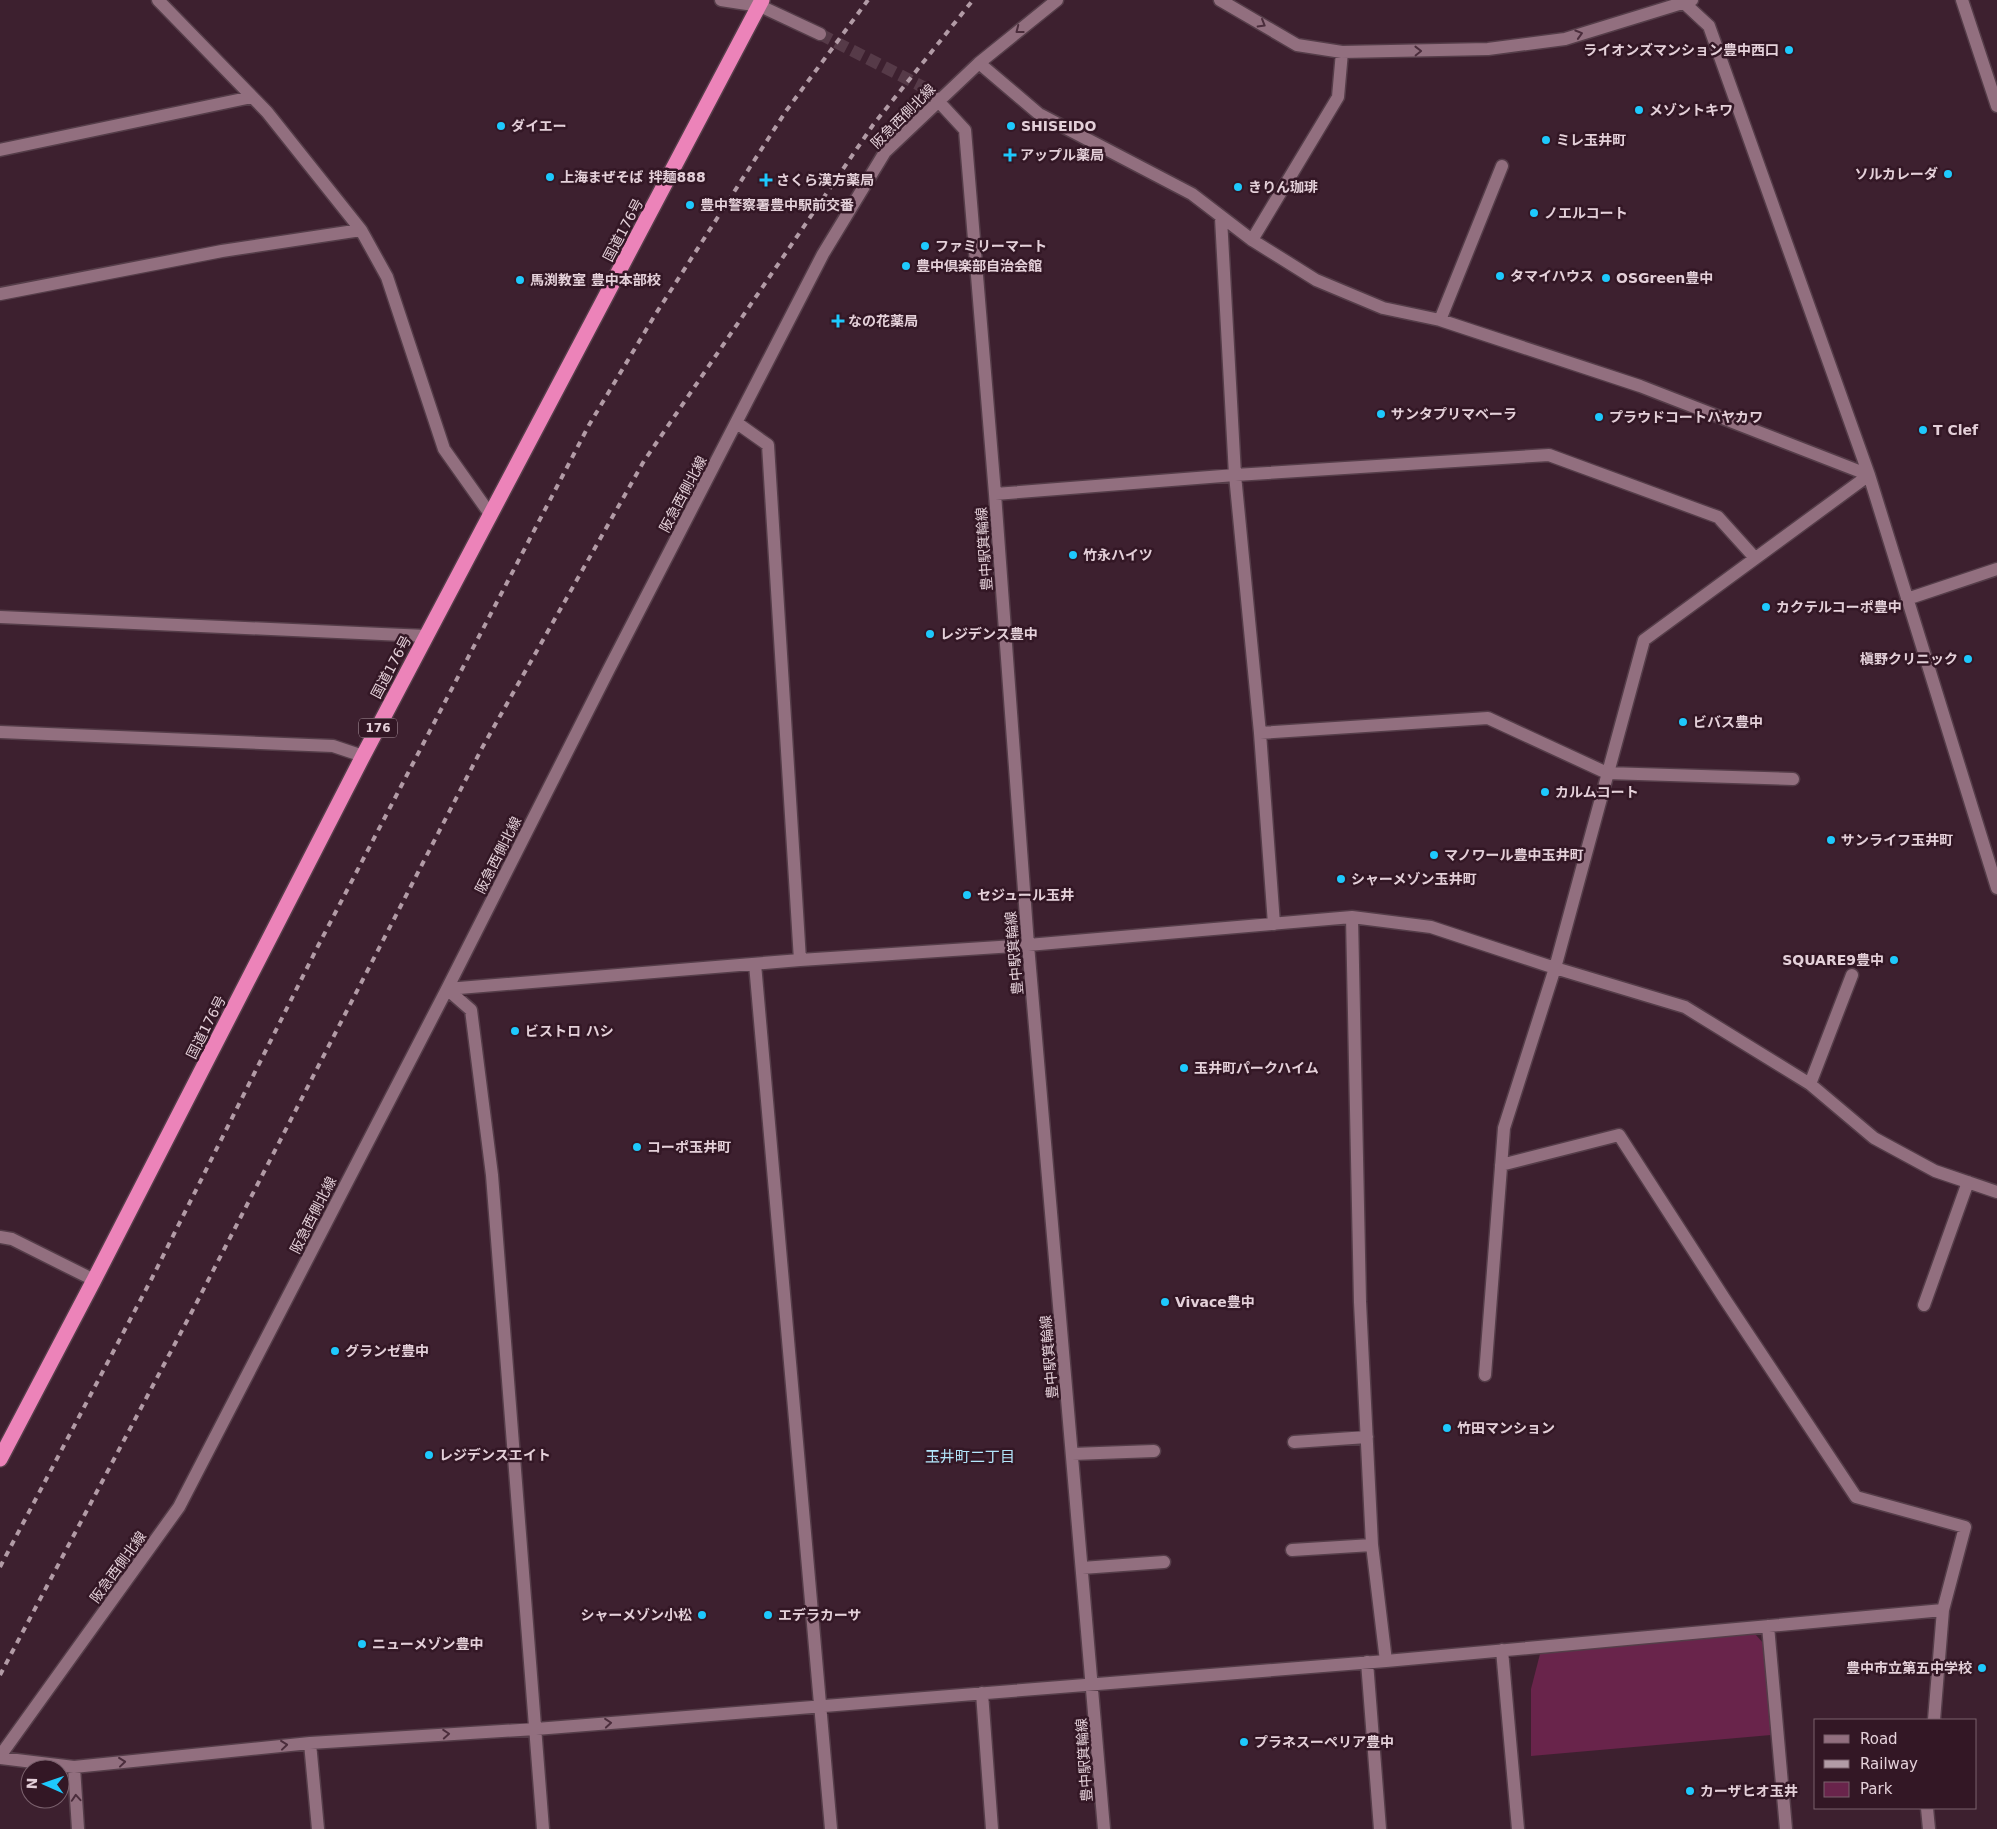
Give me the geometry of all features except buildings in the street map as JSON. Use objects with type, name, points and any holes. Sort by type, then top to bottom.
[{"type":"highway","name":"国道176号","points":[[0,1460],[363,756],[761,3]]},
{"type":"street","points":[[158,0],[267,112],[361,230],[387,277],[444,449],[490,514]]},
{"type":"street","points":[[721,0],[761,3],[820,34]]},
{"type":"street","name":"阪急西側北線","points":[[0,1757],[179,1507],[447,989],[608,669],[823,254],[885,152],[979,63],[1057,0]]},
{"type":"street","points":[[1220,0],[1298,45],[1342,52],[1488,49],[1564,38],[1685,1],[1709,26],[1869,475],[1997,888]]},
{"type":"street","points":[[1962,0],[1997,106]]},
{"type":"street","points":[[1252,240],[1338,97],[1342,52]]},
{"type":"street","points":[[979,63],[1039,114],[1192,194],[1252,240],[1316,280],[1383,308],[1440,320],[1640,386],[1869,475]]},
{"type":"street","name":"豊中駅箕輪線","points":[[927,89],[965,130],[995,494],[1028,945],[1093,1683],[1104,1829]]},
{"type":"street","points":[[0,150],[252,97]]},
{"type":"street","points":[[1440,320],[1502,166]]},
{"type":"street","points":[[1221,218],[1235,475],[1260,733],[1274,924]]},
{"type":"street","points":[[0,294],[222,251],[361,230]]},
{"type":"street","points":[[737,423],[768,446],[800,960]]},
{"type":"street","points":[[995,494],[1235,475],[1549,455],[1718,517],[1755,558]]},
{"type":"street","points":[[1485,1374],[1504,1128],[1555,968],[1644,640],[1869,475]]},
{"type":"street","points":[[1907,599],[1997,569]]},
{"type":"street","points":[[0,617],[426,636]]},
{"type":"street","points":[[1260,733],[1488,718],[1608,773],[1793,779]]},
{"type":"street","points":[[0,732],[334,746],[363,756]]},
{"type":"street","points":[[447,989],[800,960],[1028,945],[1352,917],[1431,927],[1555,968],[1685,1007],[1810,1084],[1874,1138],[1934,1171],[1997,1192]]},
{"type":"street","points":[[1352,917],[1360,1302],[1372,1545],[1386,1660]]},
{"type":"street","points":[[755,964],[831,1829]]},
{"type":"street","points":[[1810,1084],[1852,974]]},
{"type":"street","points":[[447,989],[471,1010],[492,1175],[543,1829]]},
{"type":"street","points":[[1501,1165],[1619,1135],[1856,1497],[1965,1527],[1943,1610],[1934,1719]]},
{"type":"street","points":[[1924,1305],[1968,1182]]},
{"type":"street","points":[[0,1237],[12,1239],[94,1280]]},
{"type":"street","points":[[1294,1442],[1367,1437]]},
{"type":"street","points":[[1072,1454],[1154,1451]]},
{"type":"street","points":[[1292,1550],[1372,1545]]},
{"type":"street","points":[[1082,1568],[1164,1562]]},
{"type":"street","points":[[0,1757],[74,1767],[310,1743],[536,1729],[1367,1662],[1943,1610]]},
{"type":"street","points":[[1768,1626],[1786,1829]]},
{"type":"street","points":[[1502,1650],[1518,1829]]},
{"type":"street","points":[[1367,1662],[1380,1829]]},
{"type":"street","points":[[982,1693],[992,1829]]},
{"type":"street","points":[[310,1743],[318,1829]]},
{"type":"street","points":[[74,1767],[78,1829]]},
{"type":"street","points":[[1927,1809],[1929,1829]]},
{"type":"green space","points":[[1755,1634],[1764,1644],[1771,1735],[1531,1756],[1531,1689],[1540,1654]]},
{"type":"tunnel","points":[[820,34],[927,89]]},
{"type":"railway","points":[[0,1567],[152,1278],[318,946],[589,425],[655,315],[786,111],[868,0]]},
{"type":"railway","points":[[0,1675],[197,1302],[482,748],[644,461],[873,125],[973,0]]},
{"type":"place","name":"ライオンズマンション豊中西口","points":[[1789,50]]},
{"type":"place","name":"メゾントキワ","points":[[1639,110]]},
{"type":"place","name":"ダイエー","points":[[501,126]]},
{"type":"place","name":"SHISEIDO","points":[[1011,126]]},
{"type":"place","name":"ミレ玉井町","points":[[1546,140]]},
{"type":"place","name":"アップル薬局","points":[[1010,155]]},
{"type":"place","name":"ソルカレーダ","points":[[1948,174]]},
{"type":"place","name":"上海まぜそば 拌麺888","points":[[550,177]]},
{"type":"place","name":"さくら漢方薬局","points":[[766,180]]},
{"type":"place","name":"きりん珈琲","points":[[1238,187]]},
{"type":"place","name":"豊中警察署豊中駅前交番","points":[[690,205]]},
{"type":"place","name":"ノエルコート","points":[[1534,213]]},
{"type":"place","name":"ファミリーマート","points":[[925,246]]},
{"type":"place","name":"豊中倶楽部自治会館","points":[[906,266]]},
{"type":"place","name":"タマイハウス","points":[[1500,276]]},
{"type":"place","name":"OSGreen豊中","points":[[1606,278]]},
{"type":"place","name":"馬渕教室 豊中本部校","points":[[520,280]]},
{"type":"place","name":"なの花薬局","points":[[838,321]]},
{"type":"place","name":"サンタプリマベーラ","points":[[1381,414]]},
{"type":"place","name":"プラウドコートハヤカワ","points":[[1599,417]]},
{"type":"place","name":"T Clef","points":[[1923,430]]},
{"type":"place","name":"竹永ハイツ","points":[[1073,555]]},
{"type":"place","name":"カクテルコーポ豊中","points":[[1766,607]]},
{"type":"place","name":"レジデンス豊中","points":[[930,634]]},
{"type":"place","name":"槇野クリニック","points":[[1968,659]]},
{"type":"place","name":"ビバス豊中","points":[[1683,722]]},
{"type":"place","name":"カルムコート","points":[[1545,792]]},
{"type":"place","name":"サンライフ玉井町","points":[[1831,840]]},
{"type":"place","name":"マノワール豊中玉井町","points":[[1434,855]]},
{"type":"place","name":"シャーメゾン玉井町","points":[[1341,879]]},
{"type":"place","name":"セジュール玉井","points":[[967,895]]},
{"type":"place","name":"SQUARE9豊中","points":[[1894,960]]},
{"type":"place","name":"ビストロ ハシ","points":[[515,1031]]},
{"type":"place","name":"玉井町パークハイム","points":[[1184,1068]]},
{"type":"place","name":"コーポ玉井町","points":[[637,1147]]},
{"type":"place","name":"Vivace豊中","points":[[1165,1302]]},
{"type":"place","name":"グランゼ豊中","points":[[335,1351]]},
{"type":"place","name":"竹田マンション","points":[[1447,1428]]},
{"type":"place","name":"レジデンスエイト","points":[[429,1455]]},
{"type":"place","name":"シャーメゾン小松","points":[[702,1615]]},
{"type":"place","name":"エデラカーサ","points":[[768,1615]]},
{"type":"place","name":"ニューメゾン豊中","points":[[362,1644]]},
{"type":"place","name":"豊中市立第五中学校","points":[[1982,1668]]},
{"type":"place","name":"プラネスーペリア豊中","points":[[1244,1742]]},
{"type":"place","name":"カーザヒオ玉井","points":[[1690,1791]]},
{"type":"district","name":"玉井町二丁目","points":[[970,1457]]}]
